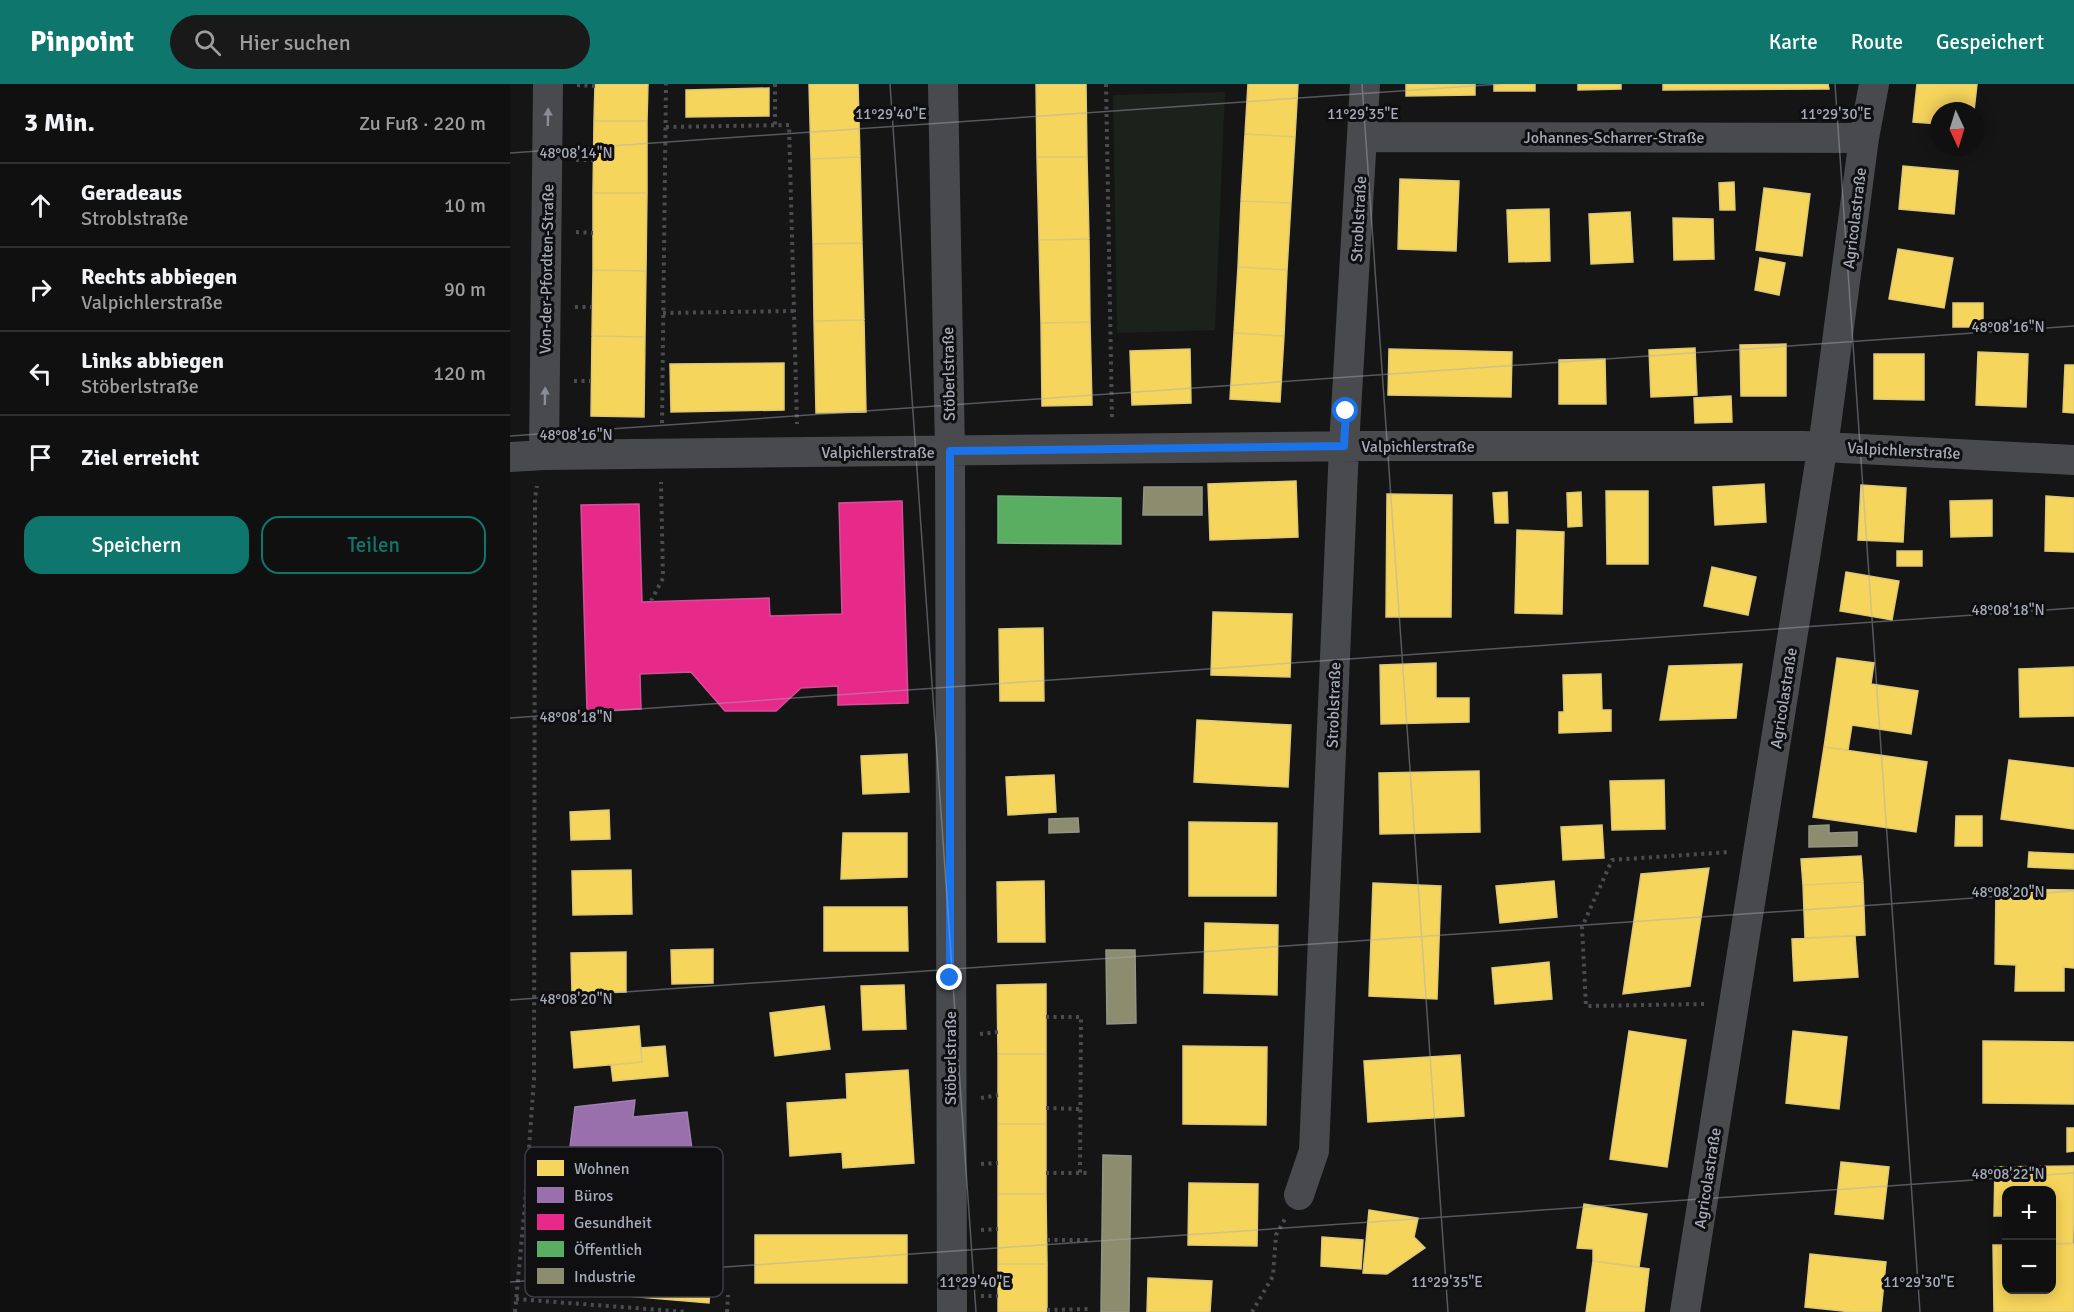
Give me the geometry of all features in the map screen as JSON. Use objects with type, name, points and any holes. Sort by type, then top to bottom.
[{"type":"street","name":"Von-der-Pfordten-Straße","points":[[544,454],[548,84]]},
{"type":"street","name":"Stöberlstraße","points":[[942,84],[950,451],[952,1312]]},
{"type":"street","name":"Stroblstraße","points":[[1299,1195],[1314,1151],[1344,446],[1365,84]]},
{"type":"street","name":"Agricolastraße","points":[[1685,1312],[1823,446],[1864,138],[1874,84]]},
{"type":"street","name":"Johannes-Scharrer-Straße","points":[[1363,137],[1864,138]]},
{"type":"street","name":"Valpichlerstraße","points":[[510,457],[544,454],[1344,446],[1823,446],[2074,460]]},
{"type":"path","points":[[662,424],[666,84]]},
{"type":"path","points":[[775,84],[775,126]]},
{"type":"path","points":[[1106,84],[1112,421]]},
{"type":"path","points":[[580,85],[595,86]]},
{"type":"path","points":[[666,127],[789,125],[797,434]]},
{"type":"path","points":[[578,160],[594,160]]},
{"type":"path","points":[[581,232],[593,233]]},
{"type":"path","points":[[576,307],[592,307]]},
{"type":"path","points":[[663,313],[794,311]]},
{"type":"path","points":[[580,380],[591,381]]},
{"type":"path","points":[[529,1147],[534,1079],[535,498],[544,454]]},
{"type":"path","points":[[651,602],[663,578],[661,476]]},
{"type":"path","points":[[1706,1004],[1586,1006],[1582,927],[1612,860],[1741,851]]},
{"type":"path","points":[[1046,1017],[1081,1017],[1080,1173]]},
{"type":"path","points":[[1046,1108],[1080,1109]]},
{"type":"path","points":[[1046,1173],[1089,1173]]},
{"type":"path","points":[[1252,1312],[1273,1276],[1276,1235],[1299,1195]]},
{"type":"path","points":[[514,1312],[525,1204]]},
{"type":"path","points":[[1047,1240],[1089,1240]]},
{"type":"path","points":[[727,1312],[728,1295]]},
{"type":"path","points":[[516,1299],[687,1312]]},
{"type":"path","points":[[1047,1310],[1088,1309]]},
{"type":"shaded area","points":[[1225,92],[1215,330],[1117,333],[1113,95]]},
{"type":"building: Wohnen","points":[[595,84],[648,84],[647,121],[594,121]]},
{"type":"building: Wohnen","points":[[809,84],[858,84],[860,157],[811,159]]},
{"type":"building: Wohnen","points":[[1036,84],[1086,84],[1087,157],[1037,157]]},
{"type":"building: Wohnen","points":[[1248,84],[1298,84],[1295,137],[1245,134]]},
{"type":"building: Wohnen","points":[[1406,84],[1475,84],[1475,95],[1406,96]]},
{"type":"building: Wohnen","points":[[1494,84],[1535,84],[1535,91],[1494,91]]},
{"type":"building: Wohnen","points":[[1578,84],[1621,84],[1621,89],[1578,90]]},
{"type":"building: Wohnen","points":[[1663,84],[1828,84],[1829,89],[1663,90]]},
{"type":"building: Wohnen","points":[[1917,84],[1977,84],[1975,102],[1930,102],[1930,123],[1913,122]]},
{"type":"building: Wohnen","points":[[769,88],[769,116],[686,117],[686,90]]},
{"type":"building: Wohnen","points":[[594,121],[647,121],[647,193],[593,193]]},
{"type":"building: Wohnen","points":[[1245,134],[1295,137],[1291,203],[1241,201]]},
{"type":"building: Wohnen","points":[[860,157],[862,243],[813,244],[811,159]]},
{"type":"building: Wohnen","points":[[1037,157],[1087,157],[1089,239],[1039,240]]},
{"type":"building: Wohnen","points":[[1903,166],[1958,171],[1954,214],[1899,209]]},
{"type":"building: Wohnen","points":[[1400,179],[1459,181],[1456,251],[1398,249]]},
{"type":"building: Wohnen","points":[[1734,182],[1735,210],[1720,210],[1719,183]]},
{"type":"building: Wohnen","points":[[1764,188],[1810,194],[1802,256],[1756,250]]},
{"type":"building: Wohnen","points":[[593,193],[647,193],[646,271],[593,270]]},
{"type":"building: Wohnen","points":[[1241,201],[1291,203],[1287,270],[1238,267]]},
{"type":"building: Wohnen","points":[[1549,209],[1550,261],[1509,262],[1507,210]]},
{"type":"building: Wohnen","points":[[1630,212],[1633,262],[1591,264],[1589,214]]},
{"type":"building: Wohnen","points":[[1673,218],[1713,219],[1714,259],[1674,260]]},
{"type":"building: Wohnen","points":[[1089,239],[1090,322],[1041,323],[1039,240]]},
{"type":"building: Wohnen","points":[[862,243],[864,320],[814,321],[813,244]]},
{"type":"building: Wohnen","points":[[1898,249],[1953,258],[1944,308],[1889,299]]},
{"type":"building: Wohnen","points":[[1760,258],[1785,263],[1779,295],[1755,290]]},
{"type":"building: Wohnen","points":[[1238,267],[1287,270],[1284,336],[1234,333]]},
{"type":"building: Wohnen","points":[[593,270],[646,271],[645,337],[592,336]]},
{"type":"building: Wohnen","points":[[1953,303],[1983,303],[1983,327],[1953,327]]},
{"type":"building: Wohnen","points":[[864,320],[866,412],[816,413],[814,321]]},
{"type":"building: Wohnen","points":[[1090,322],[1092,405],[1042,406],[1041,323]]},
{"type":"building: Wohnen","points":[[1234,333],[1284,336],[1280,402],[1230,399]]},
{"type":"building: Wohnen","points":[[592,336],[645,337],[644,417],[591,416]]},
{"type":"building: Wohnen","points":[[1786,344],[1786,396],[1741,396],[1740,345]]},
{"type":"building: Wohnen","points":[[1695,348],[1697,395],[1651,397],[1649,350]]},
{"type":"building: Wohnen","points":[[1190,349],[1191,403],[1132,405],[1130,351]]},
{"type":"building: Wohnen","points":[[1389,349],[1512,352],[1511,397],[1388,395]]},
{"type":"building: Wohnen","points":[[1978,352],[2028,354],[2026,407],[1976,405]]},
{"type":"building: Wohnen","points":[[1874,354],[1924,354],[1924,400],[1874,399]]},
{"type":"building: Wohnen","points":[[1605,359],[1606,404],[1559,404],[1559,360]]},
{"type":"building: Wohnen","points":[[784,363],[784,410],[671,412],[670,364]]},
{"type":"building: Wohnen","points":[[2065,365],[2074,365],[2074,413],[2063,412]]},
{"type":"building: Wohnen","points":[[1731,396],[1732,422],[1695,423],[1694,398]]},
{"type":"building: Wohnen","points":[[1296,481],[1298,537],[1210,540],[1208,484]]},
{"type":"building: Wohnen","points":[[1764,484],[1766,522],[1715,525],[1713,487]]},
{"type":"building: Wohnen","points":[[1861,485],[1906,488],[1903,542],[1858,540]]},
{"type":"building: Wohnen","points":[[1606,491],[1648,491],[1648,564],[1607,564]]},
{"type":"building: Wohnen","points":[[1507,492],[1508,523],[1495,523],[1493,493]]},
{"type":"building: Wohnen","points":[[1581,492],[1582,526],[1568,527],[1567,493]]},
{"type":"building: Wohnen","points":[[1387,494],[1452,495],[1451,617],[1386,617]]},
{"type":"building: Wohnen","points":[[2046,496],[2074,498],[2074,552],[2045,551]]},
{"type":"building: Wohnen","points":[[1992,500],[1992,536],[1951,537],[1950,501]]},
{"type":"building: Wohnen","points":[[1517,530],[1564,532],[1562,614],[1515,613]]},
{"type":"building: Wohnen","points":[[1897,551],[1922,551],[1922,566],[1897,566]]},
{"type":"building: Wohnen","points":[[1712,567],[1756,577],[1748,615],[1704,606]]},
{"type":"building: Wohnen","points":[[1846,572],[1899,581],[1892,620],[1840,611]]},
{"type":"building: Wohnen","points":[[1213,612],[1292,614],[1290,677],[1211,675]]},
{"type":"building: Wohnen","points":[[1043,628],[1044,701],[1000,701],[999,629]]},
{"type":"building: Wohnen","points":[[1837,658],[1874,663],[1871,684],[1918,691],[1911,734],[1852,725],[1848,750],[1824,747]]},
{"type":"building: Wohnen","points":[[1436,663],[1436,698],[1469,698],[1469,722],[1381,724],[1380,665]]},
{"type":"building: Wohnen","points":[[1742,664],[1736,718],[1660,720],[1669,666]]},
{"type":"building: Wohnen","points":[[2074,667],[2074,716],[2020,717],[2019,669]]},
{"type":"building: Wohnen","points":[[1601,674],[1602,710],[1611,710],[1611,731],[1559,733],[1559,712],[1564,712],[1563,675]]},
{"type":"building: Wohnen","points":[[1197,720],[1291,725],[1288,787],[1194,782]]},
{"type":"building: Wohnen","points":[[1824,747],[1927,762],[1916,832],[1813,817]]},
{"type":"building: Wohnen","points":[[907,754],[909,792],[863,794],[861,756]]},
{"type":"building: Wohnen","points":[[2009,760],[2074,768],[2074,829],[2001,819]]},
{"type":"building: Wohnen","points":[[1479,771],[1480,832],[1380,834],[1379,773]]},
{"type":"building: Wohnen","points":[[1054,775],[1056,812],[1008,815],[1006,777]]},
{"type":"building: Wohnen","points":[[1664,780],[1665,829],[1612,830],[1610,781]]},
{"type":"building: Wohnen","points":[[609,810],[610,839],[571,840],[570,812]]},
{"type":"building: Wohnen","points":[[1956,816],[1982,816],[1982,846],[1955,846]]},
{"type":"building: Wohnen","points":[[1189,822],[1277,823],[1276,896],[1189,896]]},
{"type":"building: Wohnen","points":[[1602,825],[1604,858],[1563,860],[1561,827]]},
{"type":"building: Wohnen","points":[[843,833],[907,833],[907,877],[841,879]]},
{"type":"building: Wohnen","points":[[2029,852],[2074,854],[2074,869],[2028,867]]},
{"type":"building: Wohnen","points":[[1861,856],[1863,882],[1803,885],[1801,859]]},
{"type":"building: Wohnen","points":[[1709,868],[1690,986],[1623,994],[1641,874]]},
{"type":"building: Wohnen","points":[[631,870],[632,914],[573,915],[572,871]]},
{"type":"building: Wohnen","points":[[1044,881],[1045,942],[998,942],[997,882]]},
{"type":"building: Wohnen","points":[[1554,881],[1557,917],[1500,923],[1496,886]]},
{"type":"building: Wohnen","points":[[1863,882],[1865,935],[1805,938],[1803,885]]},
{"type":"building: Wohnen","points":[[1373,883],[1441,886],[1437,999],[1369,996]]},
{"type":"building: Wohnen","points":[[1996,889],[2074,890],[2074,968],[2064,967],[2064,991],[2015,991],[2016,965],[1995,964]]},
{"type":"building: Wohnen","points":[[824,907],[907,907],[908,951],[824,951]]},
{"type":"building: Wohnen","points":[[1205,923],[1278,925],[1277,995],[1204,993]]},
{"type":"building: Wohnen","points":[[1855,936],[1858,977],[1794,981],[1792,939]]},
{"type":"building: Wohnen","points":[[713,949],[713,983],[672,984],[671,950]]},
{"type":"building: Wohnen","points":[[626,952],[626,992],[572,993],[571,953]]},
{"type":"building: Wohnen","points":[[1549,962],[1552,999],[1495,1004],[1492,968]]},
{"type":"building: Wohnen","points":[[1046,984],[1046,1054],[998,1054],[997,985]]},
{"type":"building: Wohnen","points":[[904,985],[906,1029],[863,1030],[861,986]]},
{"type":"building: Wohnen","points":[[824,1006],[830,1049],[775,1056],[770,1013]]},
{"type":"building: Wohnen","points":[[639,1026],[642,1062],[574,1068],[571,1032]]},
{"type":"building: Wohnen","points":[[1629,1031],[1686,1040],[1667,1167],[1610,1159]]},
{"type":"building: Wohnen","points":[[1793,1031],[1847,1037],[1839,1109],[1786,1103]]},
{"type":"building: Wohnen","points":[[1983,1041],[2074,1042],[2074,1104],[1983,1103]]},
{"type":"building: Wohnen","points":[[665,1046],[668,1076],[613,1081],[611,1065],[642,1062],[641,1048]]},
{"type":"building: Wohnen","points":[[1183,1046],[1267,1047],[1266,1125],[1183,1124]]},
{"type":"building: Wohnen","points":[[998,1054],[1046,1054],[1046,1124],[998,1124]]},
{"type":"building: Wohnen","points":[[1460,1055],[1464,1116],[1368,1122],[1364,1061]]},
{"type":"building: Wohnen","points":[[908,1070],[914,1163],[843,1168],[842,1152],[790,1156],[787,1103],[847,1099],[846,1074]]},
{"type":"building: Wohnen","points":[[998,1124],[1046,1124],[1046,1194],[998,1194]]},
{"type":"building: Wohnen","points":[[2067,1128],[2074,1128],[2074,1151],[2067,1152]]},
{"type":"building: Wohnen","points":[[1841,1162],[1889,1167],[1883,1219],[1835,1214]]},
{"type":"building: Wohnen","points":[[2074,1166],[2073,1243],[2056,1244],[2056,1186],[2002,1186],[2002,1216],[1994,1216],[1995,1167]]},
{"type":"building: Wohnen","points":[[1189,1183],[1258,1184],[1257,1246],[1188,1245]]},
{"type":"building: Wohnen","points":[[998,1194],[1046,1194],[1047,1264],[998,1264]]},
{"type":"building: Wohnen","points":[[1584,1204],[1647,1214],[1639,1267],[1593,1261],[1593,1249],[1577,1248]]},
{"type":"building: Wohnen","points":[[1369,1210],[1418,1218],[1414,1237],[1425,1248],[1387,1274],[1363,1273]]},
{"type":"building: Wohnen","points":[[755,1235],[907,1235],[907,1283],[755,1283]]},
{"type":"building: Wohnen","points":[[1322,1237],[1363,1240],[1361,1269],[1321,1266]]},
{"type":"building: Wohnen","points":[[2056,1244],[2074,1244],[2074,1312],[1994,1312],[1993,1245],[2002,1245],[2002,1294],[2056,1294]]},
{"type":"building: Wohnen","points":[[1810,1254],[1886,1262],[1881,1312],[1852,1312],[1805,1307]]},
{"type":"building: Wohnen","points":[[1593,1261],[1649,1269],[1644,1312],[1586,1312]]},
{"type":"building: Wohnen","points":[[998,1264],[1047,1264],[1047,1312],[998,1312]]},
{"type":"building: Wohnen","points":[[1148,1278],[1212,1281],[1210,1312],[1147,1312]]},
{"type":"building: Wohnen","points":[[639,1297],[709,1297],[709,1303]]},
{"type":"building: Büros","points":[[635,1100],[633,1117],[687,1112],[692,1147],[570,1147],[575,1107]]},
{"type":"building: Gesundheit","points":[[902,501],[908,703],[838,705],[838,686],[801,688],[776,711],[725,711],[691,672],[640,674],[641,709],[587,711],[581,505],[639,504],[642,602],[769,598],[770,616],[842,614],[839,503]]},
{"type":"building: Öffentlich","points":[[998,496],[1121,498],[1121,544],[998,543]]},
{"type":"building: Industrie","points":[[1144,487],[1202,487],[1202,515],[1143,515]]},
{"type":"building: Industrie","points":[[1078,818],[1079,832],[1049,833],[1049,819]]},
{"type":"building: Industrie","points":[[1829,825],[1829,833],[1857,832],[1857,846],[1809,847],[1809,826]]},
{"type":"building: Industrie","points":[[1106,950],[1135,950],[1136,1023],[1107,1024]]},
{"type":"building: Industrie","points":[[1103,1155],[1131,1156],[1129,1312],[1101,1312]]},
{"type":"route","points":[[950,978],[950,451],[1344,446],[1346,411]]}]
